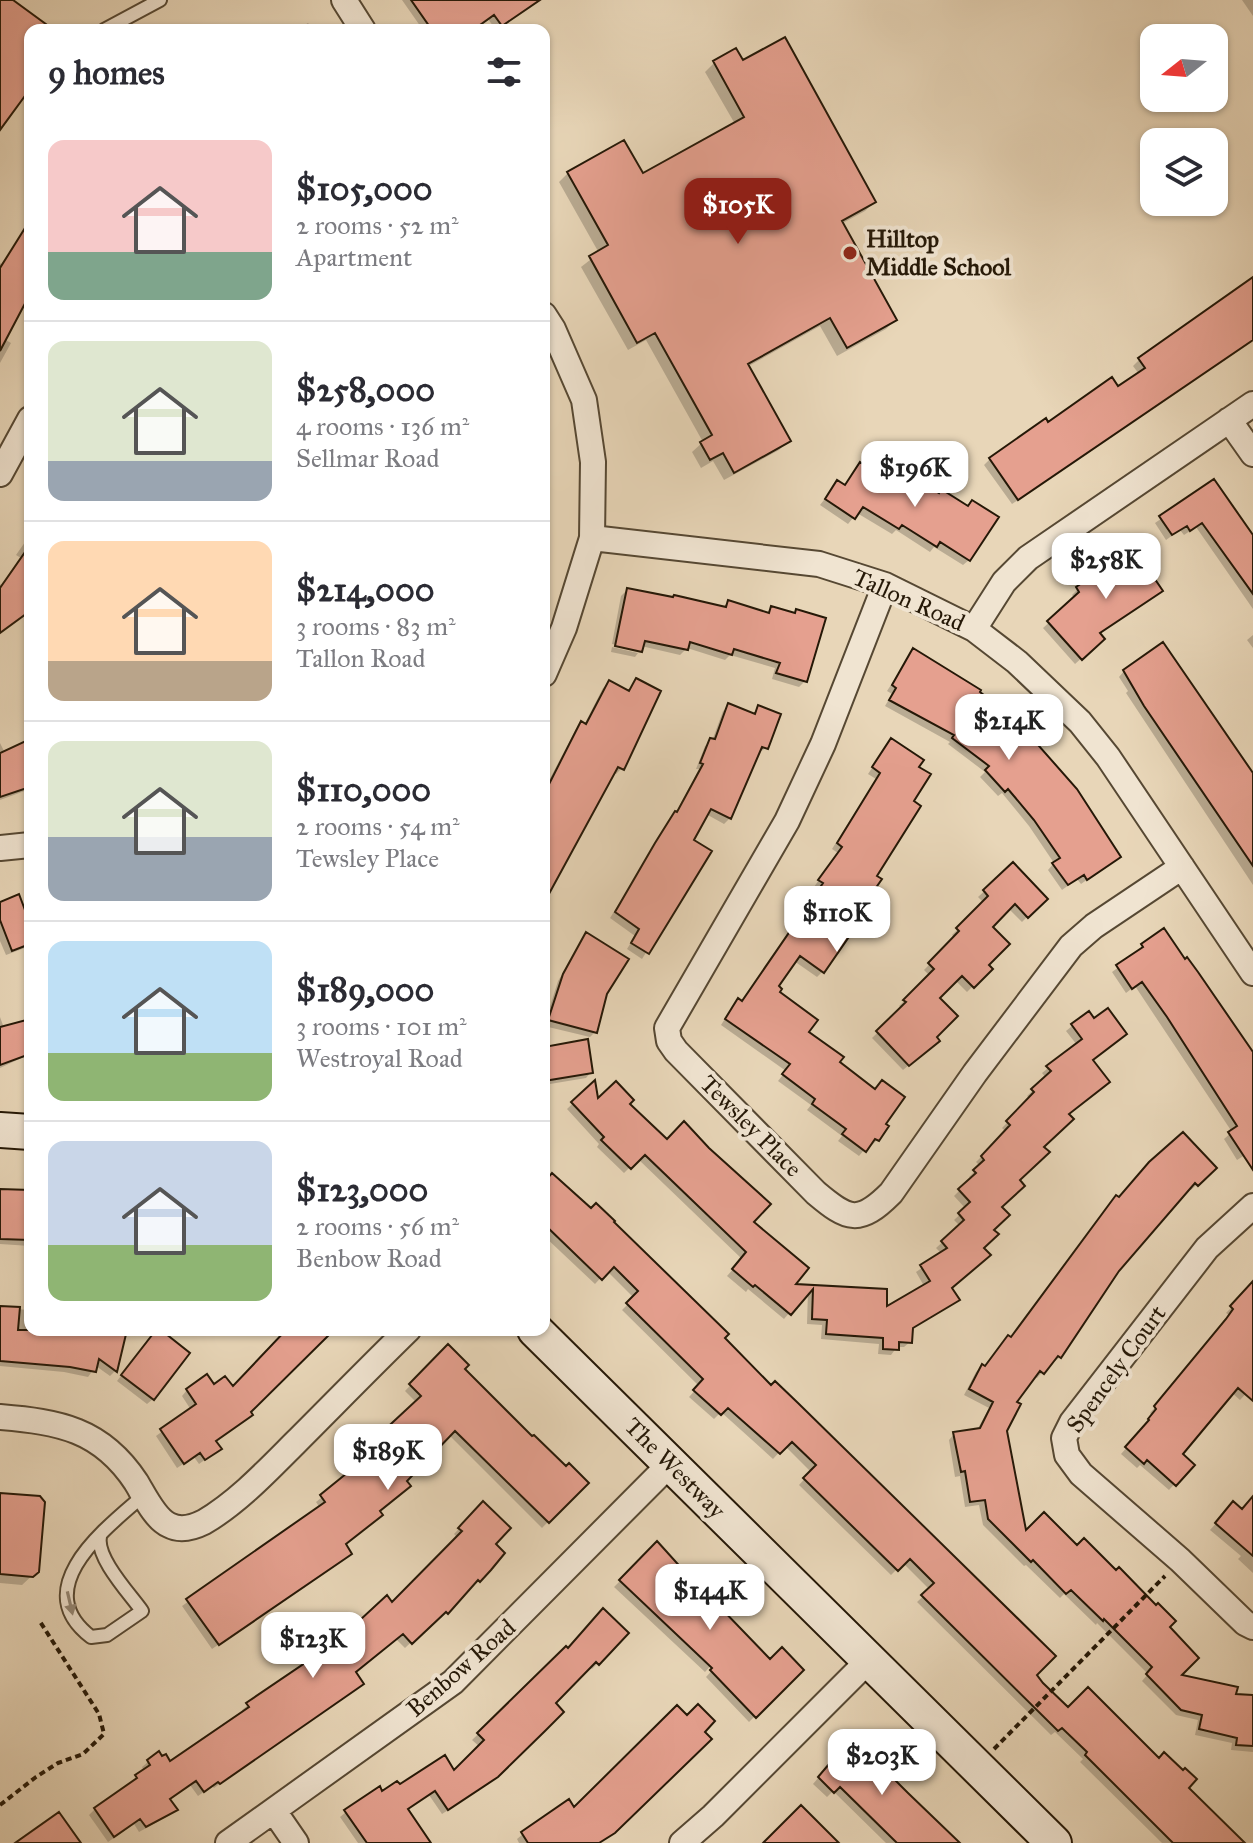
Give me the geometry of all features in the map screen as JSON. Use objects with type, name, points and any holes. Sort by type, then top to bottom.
[{"type":"main road","points":[[0,1130],[24,1132]]},
{"type":"main road","name":"The Westway","points":[[541,1336],[1054,1843]]},
{"type":"street","points":[[344,0],[359,24]]},
{"type":"street","points":[[550,324],[584,400],[593,462],[592,538],[564,628],[550,660]]},
{"type":"street","points":[[974,629],[1004,582],[1028,558],[1253,404]]},
{"type":"street","points":[[1229,420],[1253,454]]},
{"type":"street","points":[[0,474],[24,430]]},
{"type":"street","name":"Tallon Road","points":[[592,538],[819,564],[885,585],[974,629],[1017,662],[1080,722],[1108,757],[1253,973]]},
{"type":"street","name":"Tewsley Place","points":[[885,585],[823,744],[787,821],[667,1028],[669,1041],[676,1051],[816,1193],[836,1210],[849,1216],[859,1216],[876,1208],[891,1193],[975,1073],[1071,946],[1094,926],[1182,867]]},
{"type":"street","points":[[0,848],[24,846]]},
{"type":"street","name":"Spencely Court","points":[[1253,1206],[1207,1248],[1072,1422],[1064,1438],[1067,1455],[1081,1474],[1253,1627]]},
{"type":"street","points":[[0,1417],[53,1423],[90,1436],[116,1458],[163,1521],[170,1526],[185,1528],[205,1521],[262,1475],[402,1336]]},
{"type":"street","name":"Benbow Road","points":[[228,1843],[453,1682],[670,1464]]},
{"type":"street","points":[[682,1843],[869,1660]]},
{"type":"street","points":[[274,1811],[296,1843]]},
{"type":"lane","points":[[115,24],[160,0]]},
{"type":"lane","points":[[100,1537],[104,1558],[142,1611],[107,1635],[91,1637],[72,1615],[67,1592],[77,1560],[100,1537],[144,1495]]},
{"type":"path","points":[[976,1766],[1180,1560]]},
{"type":"path","points":[[0,1805],[47,1770],[83,1754],[104,1734],[99,1714],[39,1620]]},
{"type":"building","points":[[0,0],[13,0],[46,24],[24,24],[24,97],[0,130]]},
{"type":"building","points":[[411,0],[540,0],[505,24],[501,24],[494,15],[481,24],[428,24]]},
{"type":"building","points":[[785,37],[876,202],[842,221],[897,320],[847,348],[830,318],[748,364],[791,441],[734,473],[723,453],[710,460],[700,442],[712,435],[655,333],[637,343],[589,256],[608,245],[567,172],[624,140],[643,173],[744,117],[713,61],[736,48],[743,60]]},
{"type":"building","points":[[24,230],[24,305],[0,351],[0,268]]},
{"type":"building","points":[[1253,277],[1253,340],[1018,500],[989,458],[1112,377],[1118,386],[1145,368],[1138,358]]},
{"type":"building","points":[[860,462],[886,479],[894,466],[939,493],[941,489],[968,506],[972,500],[999,517],[970,561],[940,542],[937,547],[902,525],[899,529],[863,507],[855,519],[825,499],[837,480],[845,485]]},
{"type":"building","points":[[1214,479],[1253,535],[1253,594],[1202,523],[1190,531],[1187,526],[1172,535],[1159,516]]},
{"type":"building","points":[[1142,542],[1154,561],[1146,566],[1163,591],[1100,633],[1105,639],[1082,660],[1047,621],[1079,592],[1076,587]]},
{"type":"building","points":[[24,554],[24,615],[0,633],[0,588]]},
{"type":"building","points":[[627,588],[726,607],[728,600],[769,613],[771,606],[795,613],[796,609],[826,618],[807,682],[776,673],[780,663],[734,649],[732,655],[690,642],[688,650],[645,641],[642,652],[615,646]]},
{"type":"building","points":[[1163,642],[1253,773],[1253,866],[1123,670]]},
{"type":"building","points":[[913,648],[981,690],[1016,720],[1077,789],[1121,857],[1087,880],[1084,875],[1068,885],[1052,863],[1060,858],[1008,789],[1005,792],[985,770],[989,766],[952,738],[954,735],[889,700],[896,688],[892,685]]},
{"type":"building","points":[[636,678],[661,691],[624,770],[618,767],[550,892],[550,782],[581,721],[586,724],[609,680],[629,691]]},
{"type":"building","points":[[728,703],[755,714],[758,705],[781,714],[768,749],[762,747],[731,819],[711,809],[694,840],[712,851],[649,954],[631,943],[639,929],[615,912],[703,764],[700,763],[710,738],[715,739]]},
{"type":"building","points":[[891,738],[924,760],[919,767],[931,774],[914,801],[921,806],[877,876],[882,879],[852,922],[857,925],[824,973],[800,956],[779,986],[782,989],[780,992],[818,1020],[809,1032],[844,1057],[840,1062],[875,1089],[882,1080],[905,1097],[886,1124],[889,1126],[879,1141],[875,1139],[866,1152],[842,1134],[846,1129],[812,1104],[815,1099],[782,1074],[790,1064],[725,1019],[738,998],[742,1001],[823,883],[818,880],[842,847],[837,843],[880,773],[872,767]]},
{"type":"building","points":[[24,742],[24,789],[0,797],[0,753]]},
{"type":"building","points":[[1013,862],[1048,899],[1028,918],[1015,904],[993,927],[1010,944],[989,965],[993,969],[974,988],[962,976],[940,998],[958,1016],[937,1037],[940,1041],[909,1066],[876,1031],[934,969],[928,963],[959,931],[956,928],[988,896],[983,890]]},
{"type":"building","points":[[19,894],[24,907],[24,946],[12,951],[0,920],[0,902]]},
{"type":"building","points":[[1164,928],[1253,1052],[1253,1170],[1228,1132],[1237,1126],[1167,1017],[1142,982],[1132,989],[1116,965]]},
{"type":"building","points":[[586,932],[629,959],[607,994],[597,1033],[550,1021],[563,974]]},
{"type":"building","points":[[1108,1008],[1127,1034],[1093,1060],[1110,1082],[1069,1114],[1074,1119],[1044,1147],[1050,1152],[1020,1180],[1025,1186],[1002,1207],[1010,1215],[994,1230],[999,1234],[984,1248],[991,1255],[952,1288],[960,1300],[913,1328],[912,1343],[899,1342],[899,1350],[883,1349],[883,1338],[826,1334],[827,1320],[812,1319],[813,1289],[791,1315],[755,1285],[753,1287],[732,1269],[746,1252],[645,1155],[631,1169],[601,1140],[604,1137],[571,1102],[595,1080],[598,1098],[616,1081],[634,1100],[630,1104],[667,1139],[684,1121],[771,1204],[754,1222],[809,1268],[796,1284],[887,1289],[887,1306],[930,1281],[920,1265],[947,1248],[941,1241],[964,1220],[958,1213],[970,1202],[958,1189],[976,1173],[973,1170],[984,1160],[981,1156],[1010,1125],[1006,1121],[1034,1092],[1031,1089],[1051,1071],[1046,1066],[1082,1039],[1071,1024],[1089,1011],[1094,1018]]},
{"type":"building","points":[[24,1021],[24,1056],[0,1065],[0,1027]]},
{"type":"building","points":[[588,1039],[593,1073],[550,1080],[550,1046]]},
{"type":"building","points":[[1183,1132],[1217,1168],[1198,1186],[1195,1183],[1119,1271],[1061,1358],[1058,1356],[1044,1374],[1040,1371],[1017,1402],[1021,1404],[1007,1431],[1026,1530],[1044,1512],[1077,1545],[1084,1538],[1116,1570],[1119,1567],[1156,1605],[1158,1603],[1176,1621],[1170,1627],[1199,1658],[1182,1675],[1238,1687],[1236,1694],[1253,1695],[1253,1746],[1236,1745],[1237,1738],[1199,1729],[1202,1715],[1181,1710],[1146,1674],[1152,1667],[1104,1619],[1071,1590],[1066,1594],[1033,1560],[1031,1562],[988,1519],[985,1500],[970,1502],[965,1471],[961,1472],[953,1432],[980,1428],[993,1402],[969,1389],[982,1364],[985,1366],[1008,1335],[1011,1337],[1116,1195],[1119,1197],[1149,1162]]},
{"type":"building","points":[[552,1173],[591,1208],[596,1203],[615,1221],[729,1334],[725,1338],[771,1385],[775,1381],[1056,1656],[1037,1675],[1043,1683],[1068,1707],[1088,1687],[1159,1758],[1164,1752],[1197,1779],[1189,1788],[1245,1843],[1173,1843],[1085,1755],[1087,1752],[1062,1728],[1058,1731],[921,1595],[934,1583],[910,1559],[898,1571],[803,1478],[816,1465],[792,1442],[780,1454],[728,1408],[721,1415],[693,1390],[703,1379],[626,1303],[638,1291],[614,1267],[602,1280],[550,1230]]},
{"type":"building","points":[[0,1189],[24,1190],[24,1240],[0,1239]]},
{"type":"building","points":[[1253,1281],[1253,1401],[1238,1388],[1183,1454],[1195,1465],[1176,1486],[1147,1460],[1144,1464],[1125,1447],[1149,1420],[1156,1409],[1154,1406],[1226,1319],[1233,1309],[1230,1306]]},
{"type":"building","points":[[0,1306],[20,1307],[18,1330],[24,1330],[24,1336],[126,1336],[117,1372],[99,1359],[96,1372],[0,1361]]},
{"type":"building","points":[[151,1336],[169,1336],[190,1353],[154,1400],[121,1375]]},
{"type":"building","points":[[280,1336],[328,1336],[251,1412],[253,1415],[216,1441],[222,1449],[205,1460],[200,1453],[184,1464],[160,1429],[196,1404],[186,1389],[207,1374],[214,1384],[225,1376],[233,1386]]},
{"type":"building","points":[[448,1344],[469,1365],[465,1369],[532,1436],[566,1466],[569,1463],[589,1483],[549,1523],[455,1431],[407,1481],[411,1486],[380,1511],[383,1515],[346,1544],[352,1554],[219,1645],[186,1599],[325,1502],[320,1495],[352,1469],[349,1466],[382,1439],[378,1436],[421,1396],[409,1384]]},
{"type":"building","points":[[0,1493],[40,1496],[45,1502],[39,1572],[33,1577],[0,1574]]},
{"type":"building","points":[[1253,1496],[1253,1556],[1215,1523],[1233,1501],[1242,1509]]},
{"type":"building","points":[[483,1501],[511,1528],[496,1544],[505,1553],[448,1614],[446,1612],[412,1644],[403,1634],[356,1672],[364,1684],[220,1784],[218,1782],[204,1792],[196,1781],[170,1799],[178,1810],[146,1827],[140,1819],[114,1837],[94,1808],[137,1778],[135,1775],[150,1765],[147,1760],[159,1751],[162,1756],[166,1754],[170,1761],[249,1707],[246,1703],[324,1650],[321,1647],[359,1621],[387,1595],[392,1602],[462,1531],[458,1528]]},
{"type":"building","points":[[657,1541],[694,1582],[691,1586],[715,1609],[718,1605],[770,1659],[782,1647],[804,1670],[756,1718],[710,1670],[712,1668],[619,1580]]},
{"type":"building","points":[[603,1608],[629,1633],[556,1703],[564,1712],[545,1731],[498,1777],[448,1810],[435,1791],[408,1809],[431,1843],[367,1843],[344,1810],[380,1786],[382,1791],[397,1781],[400,1784],[445,1755],[454,1770],[484,1740],[477,1733],[566,1646],[568,1648]]},
{"type":"building","points":[[698,1704],[715,1721],[705,1732],[712,1739],[615,1833],[599,1843],[528,1843],[521,1832],[569,1799],[574,1807],[677,1705],[687,1715]]},
{"type":"building","points":[[852,1737],[960,1843],[897,1843],[840,1787],[834,1793],[818,1777]]},
{"type":"building","points":[[801,1805],[839,1843],[763,1843]]},
{"type":"building","points":[[59,1812],[81,1843],[15,1843]]},
{"type":"place","name":"Hilltop Middle School","points":[[850,253]]}]
